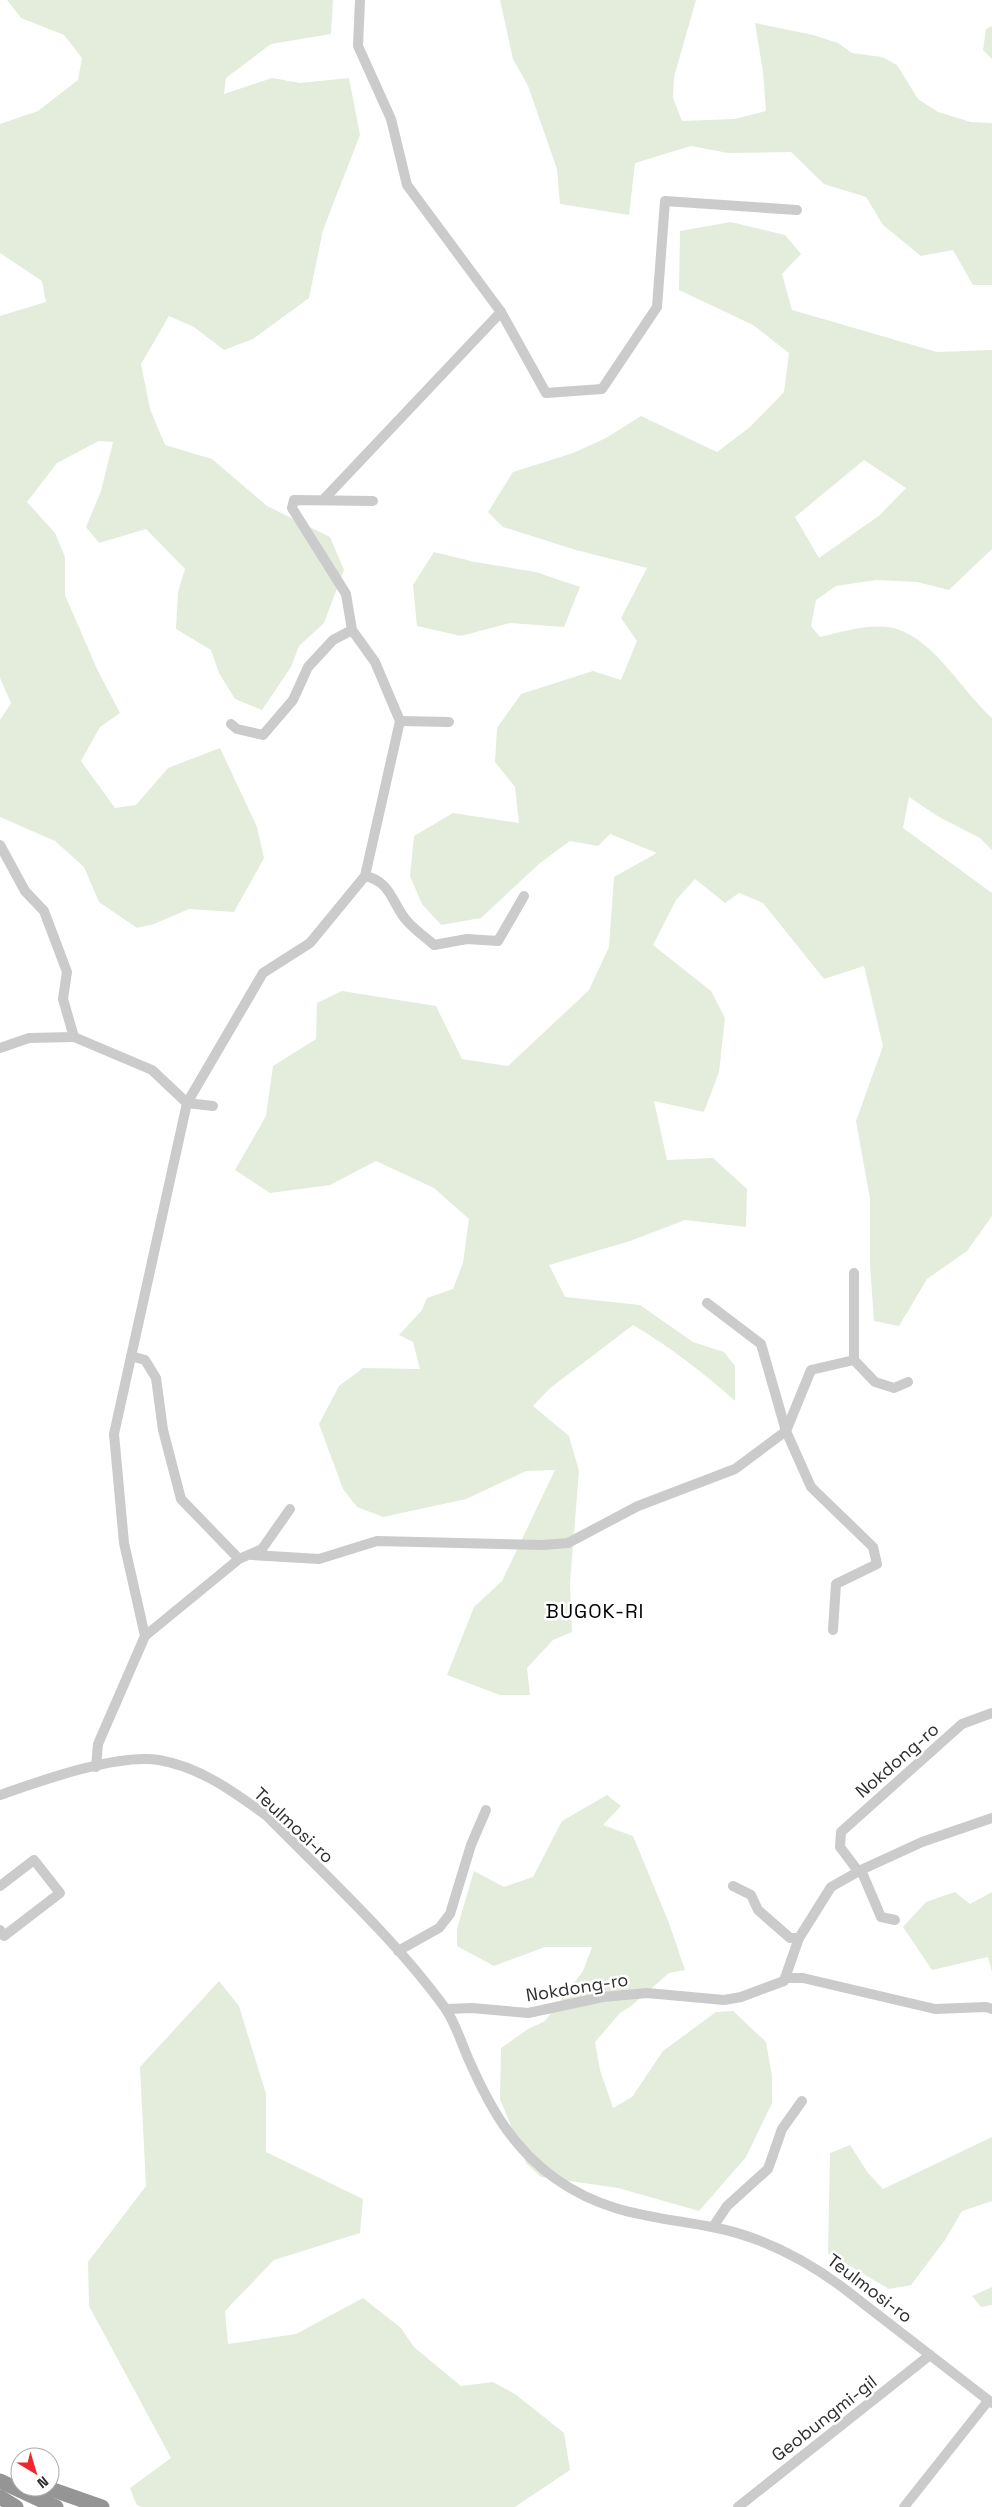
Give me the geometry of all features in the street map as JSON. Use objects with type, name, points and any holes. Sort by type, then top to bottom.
[{"type":"highway","points":[[0,2481],[56,2507]]},
{"type":"highway","points":[[0,2490],[34,2507]]},
{"type":"highway","points":[[60,2492],[102,2507]]},
{"type":"highway","points":[[0,2497],[16,2507]]},
{"type":"street","points":[[360,0],[358,46],[391,119],[407,185],[501,312],[546,393],[602,389],[657,307],[665,201],[797,210]]},
{"type":"street","points":[[324,499],[501,312]]},
{"type":"street","points":[[145,1636],[124,1543],[114,1434],[187,1103],[263,973],[310,944],[365,876],[400,721],[375,662],[352,630],[346,594],[292,508],[294,500],[373,501]]},
{"type":"street","points":[[231,724],[236,729],[263,735],[293,700],[308,667],[333,640],[352,630]]},
{"type":"street","points":[[400,721],[449,722]]},
{"type":"street","points":[[0,845],[25,891],[44,911],[67,972],[64,999],[74,1037]]},
{"type":"street","points":[[365,876],[373,877],[388,888],[406,920],[434,945],[467,939],[498,941],[524,896]]},
{"type":"street","points":[[0,1048],[29,1038],[74,1037],[152,1070],[187,1103],[214,1106]]},
{"type":"street","points":[[854,1273],[854,1360],[875,1382],[894,1388],[908,1382]]},
{"type":"street","points":[[707,1303],[761,1344],[786,1431],[811,1487],[873,1547],[877,1564],[836,1584],[833,1630]]},
{"type":"street","points":[[132,1356],[145,1360],[156,1378],[163,1430],[181,1499],[239,1559]]},
{"type":"street","points":[[252,1555],[319,1559],[377,1541],[543,1545],[568,1542],[638,1506],[735,1469],[786,1431],[811,1370],[854,1360]]},
{"type":"street","points":[[96,1767],[98,1744],[145,1636],[239,1559],[252,1555],[262,1549],[290,1509]]},
{"type":"street","name":"Nokdong-ro","points":[[895,1920],[881,1917],[860,1871],[840,1847],[841,1832],[962,1724],[992,1713]]},
{"type":"street","name":"Teulmosi-ro","points":[[0,1795],[84,1768],[140,1759],[159,1760],[189,1768],[218,1783],[267,1816],[398,1951],[446,2009],[480,2086],[500,2123],[537,2164],[578,2192],[611,2208],[638,2216],[713,2227],[762,2241],[818,2269],[990,2402]]},
{"type":"street","points":[[398,1951],[439,1928],[450,1914],[471,1845],[486,1810]]},
{"type":"street","points":[[992,1818],[922,1842],[860,1871],[832,1887],[799,1938],[786,1978],[811,1980],[935,2009],[986,2007],[992,2009]]},
{"type":"street","points":[[0,1886],[34,1860],[60,1893],[4,1936],[0,1930]]},
{"type":"street","points":[[733,1886],[750,1895],[758,1910],[790,1938],[799,1938]]},
{"type":"street","name":"Nokdong-ro","points":[[446,2009],[472,2008],[528,2012],[603,1997],[647,1993],[724,2000],[741,1997],[786,1978]]},
{"type":"street","points":[[713,2227],[726,2206],[768,2169],[782,2129],[802,2102]]},
{"type":"street","name":"Geobungmi-gil","points":[[738,2507],[930,2355]]},
{"type":"street","points":[[904,2507],[990,2402]]},
{"type":"green space","points":[[7,0],[333,0],[331,34],[271,44],[226,78],[224,94],[272,78],[300,83],[349,78],[360,135],[323,230],[309,298],[253,339],[224,350],[194,327],[169,316],[141,364],[150,409],[165,445],[212,459],[267,506],[330,537],[344,570],[324,623],[299,646],[291,667],[262,710],[235,699],[219,673],[211,650],[176,629],[178,592],[185,569],[146,529],[99,543],[86,527],[101,491],[113,442],[99,441],[57,463],[27,502],[55,533],[65,557],[65,595],[97,669],[120,713],[100,727],[81,761],[115,808],[136,805],[168,768],[220,748],[257,827],[264,858],[234,912],[189,909],[154,924],[137,928],[99,902],[84,867],[55,841],[0,817],[0,720],[11,703],[0,678],[0,316],[46,302],[42,281],[0,253],[0,124],[38,111],[78,80],[82,58],[64,35],[21,18]]},
{"type":"green space","points":[[500,0],[696,0],[674,77],[673,98],[682,121],[735,119],[766,111],[763,72],[755,23],[813,35],[838,43],[852,53],[882,57],[897,65],[918,99],[938,112],[971,122],[992,123],[992,285],[973,285],[953,250],[921,256],[883,225],[866,197],[824,184],[791,152],[728,153],[691,146],[635,163],[629,215],[560,204],[557,169],[528,86],[513,59]]},
{"type":"green space","points":[[992,26],[992,59],[983,50],[986,29]]},
{"type":"green space","points":[[731,222],[785,235],[801,254],[782,274],[792,310],[937,352],[992,350],[992,549],[949,590],[917,582],[876,580],[836,586],[816,600],[811,626],[820,637],[868,627],[888,627],[911,635],[936,655],[992,718],[992,850],[980,838],[939,817],[909,797],[903,828],[992,893],[992,1216],[967,1251],[927,1279],[899,1326],[874,1321],[870,1265],[870,1199],[856,1121],[883,1046],[864,966],[824,979],[763,903],[739,893],[725,903],[695,879],[676,900],[653,945],[711,991],[725,1018],[719,1072],[704,1112],[654,1101],[667,1160],[713,1158],[747,1189],[746,1227],[685,1220],[630,1241],[549,1265],[565,1297],[640,1305],[693,1342],[724,1352],[735,1366],[735,1401],[686,1360],[633,1325],[549,1389],[533,1406],[569,1436],[579,1471],[570,1583],[572,1632],[553,1640],[527,1668],[530,1695],[500,1695],[447,1675],[474,1607],[502,1581],[555,1470],[526,1471],[466,1499],[383,1517],[357,1507],[343,1489],[319,1424],[339,1386],[363,1368],[420,1369],[413,1342],[399,1335],[422,1310],[427,1298],[453,1289],[463,1263],[469,1219],[434,1188],[376,1161],[330,1185],[270,1193],[235,1170],[266,1116],[273,1066],[316,1039],[317,1003],[342,991],[436,1006],[462,1059],[508,1066],[589,990],[609,947],[614,877],[657,853],[610,834],[598,846],[570,841],[540,863],[481,918],[441,925],[422,904],[410,876],[414,836],[453,813],[519,823],[515,787],[495,762],[497,728],[521,694],[593,671],[621,680],[637,641],[621,618],[647,568],[576,550],[503,527],[488,512],[513,472],[573,453],[606,438],[641,416],[717,452],[750,427],[784,392],[789,353],[753,325],[679,290],[680,231]],"holes":[[[864,460],[906,488],[880,515],[819,558],[795,517]]]},
{"type":"green space","points":[[434,552],[475,562],[536,572],[580,587],[564,627],[510,623],[461,636],[417,626],[413,585]]},
{"type":"green space","points":[[607,1795],[621,1806],[603,1825],[633,1836],[669,1923],[685,1970],[669,1973],[631,2006],[620,2013],[595,2042],[600,2070],[613,2108],[632,2097],[663,2051],[716,2012],[733,2011],[766,2042],[772,2076],[772,2103],[746,2157],[699,2211],[618,2188],[541,2177],[526,2163],[500,2099],[501,2048],[528,2029],[545,2021],[583,1971],[592,1947],[545,1947],[494,1966],[457,1946],[457,1929],[474,1871],[504,1887],[533,1877],[562,1821]]},
{"type":"green space","points":[[955,1892],[970,1904],[992,1892],[992,1972],[988,1957],[932,1970],[903,1927],[926,1902]]},
{"type":"green space","points":[[219,1981],[239,2006],[266,2094],[266,2152],[363,2199],[360,2233],[274,2260],[225,2311],[228,2344],[296,2334],[363,2298],[401,2328],[414,2347],[461,2386],[493,2382],[515,2394],[564,2433],[570,2470],[515,2507],[141,2507],[136,2504],[130,2488],[171,2458],[89,2306],[88,2262],[146,2186],[140,2067]]},
{"type":"green space","points":[[992,2137],[992,2201],[962,2211],[945,2240],[911,2285],[889,2289],[828,2253],[830,2153],[850,2145],[868,2173],[883,2189]]},
{"type":"green space","points":[[992,2287],[992,2305],[981,2307],[972,2296]]},
{"type":"district","name":"BUGOK-RI","points":[[595,1611]]}]
